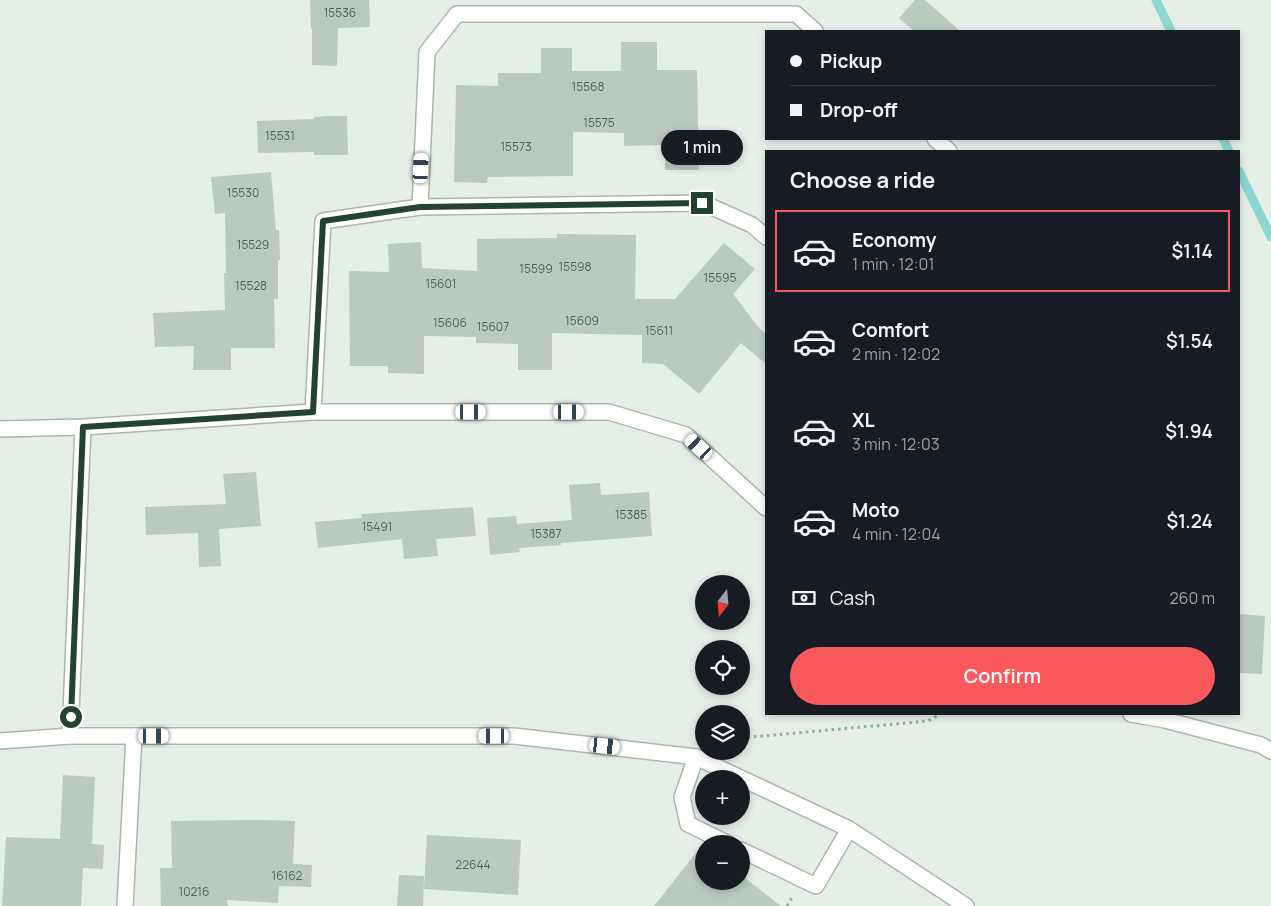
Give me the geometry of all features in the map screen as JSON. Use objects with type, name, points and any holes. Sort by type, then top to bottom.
[{"type":"street","points":[[420,207],[427,52],[457,14],[796,14],[814,30]]},
{"type":"street","points":[[936,140],[948,150]]},
{"type":"street","points":[[313,412],[323,221],[420,207],[702,203],[752,224],[765,236]]},
{"type":"street","points":[[0,429],[83,427],[313,412],[608,412],[686,435],[765,507]]},
{"type":"street","points":[[70,736],[83,427]]},
{"type":"street","points":[[1142,715],[1165,717],[1262,745],[1271,751]]},
{"type":"street","points":[[0,740],[70,736],[514,736],[695,757]]},
{"type":"street","points":[[125,906],[134,736]]},
{"type":"street","points":[[695,760],[682,797],[688,824],[711,835]]},
{"type":"street","points":[[702,760],[848,829],[966,906]]},
{"type":"street","points":[[750,854],[816,886],[848,829]]},
{"type":"path","points":[[750,737],[928,721],[938,715]]},
{"type":"building","points":[[310,0],[369,0],[370,27],[338,28],[337,66],[312,65]]},
{"type":"building","points":[[915,0],[925,0],[959,30],[913,30],[899,18]]},
{"type":"building","points":[[621,42],[657,42],[657,70],[697,70],[699,170],[665,170],[665,145],[624,146],[624,133],[573,132],[573,176],[488,177],[487,183],[454,182],[456,85],[498,86],[498,73],[541,73],[541,48],[572,48],[572,71],[621,71]]},
{"type":"building","points":[[347,116],[348,155],[314,155],[314,152],[258,153],[257,121],[314,119],[314,117]]},
{"type":"building","points":[[271,172],[276,230],[279,230],[280,260],[278,260],[278,299],[274,299],[275,348],[231,348],[231,370],[193,370],[194,346],[155,347],[153,313],[225,310],[225,213],[215,214],[211,177]]},
{"type":"building","points":[[557,234],[636,235],[635,299],[675,299],[724,243],[755,269],[733,294],[765,333],[765,363],[741,343],[699,394],[663,364],[642,363],[642,335],[552,333],[552,370],[518,370],[518,344],[476,343],[476,337],[424,336],[424,374],[388,373],[388,366],[350,366],[349,271],[389,272],[388,244],[421,242],[422,268],[477,271],[477,239],[557,238]]},
{"type":"building","points":[[256,472],[261,526],[219,529],[221,566],[199,567],[198,533],[146,535],[145,507],[226,504],[223,474]]},
{"type":"building","points":[[600,483],[601,495],[649,492],[652,536],[561,543],[561,545],[519,548],[520,552],[490,555],[487,518],[516,516],[517,524],[572,520],[569,485]]},
{"type":"building","points":[[473,507],[476,536],[436,539],[438,556],[404,559],[402,539],[318,548],[315,522],[362,518],[361,514]]},
{"type":"building","points":[[1240,614],[1265,616],[1262,674],[1240,673]]},
{"type":"building","points":[[63,775],[95,777],[92,844],[104,845],[103,869],[83,868],[81,906],[2,906],[6,837],[60,839]]},
{"type":"building","points":[[171,821],[295,821],[293,864],[312,865],[311,887],[279,886],[278,903],[227,900],[228,906],[161,906],[160,868],[172,868]]},
{"type":"building","points":[[427,835],[521,840],[518,895],[424,889]]},
{"type":"building","points":[[695,854],[695,890],[750,890],[750,882],[781,906],[654,906]]},
{"type":"building","points":[[399,875],[424,876],[423,906],[397,906]]},
{"type":"waterway","points":[[1156,0],[1171,30]]},
{"type":"waterway","points":[[1224,140],[1228,150]]},
{"type":"waterway","points":[[1240,173],[1271,237]]},
{"type":"route","points":[[71,717],[83,427],[313,412],[323,221],[420,207],[702,203]]}]
